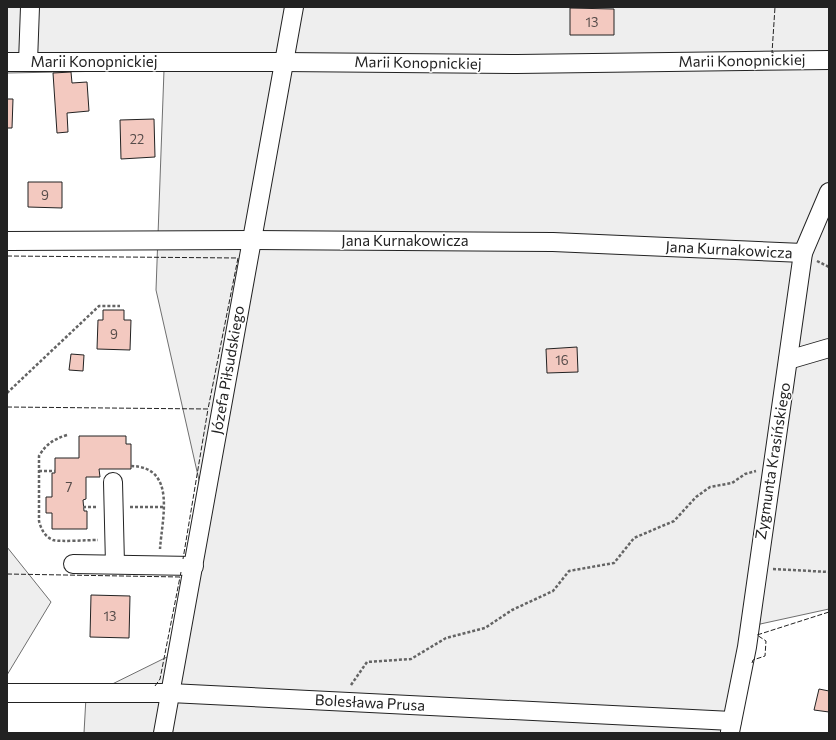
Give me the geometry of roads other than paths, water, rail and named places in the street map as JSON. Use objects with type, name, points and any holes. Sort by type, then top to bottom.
[{"type":"street","points":[[28,62],[30,7]]},
{"type":"street","name":"Józefa Piłsudskiego","points":[[163,733],[294,7]]},
{"type":"street","name":"Marii Konopnickiej","points":[[7,62],[517,64],[829,60]]},
{"type":"street","name":"Zygmunta Krasińskiego","points":[[731,727],[746,647],[803,253],[829,192]]},
{"type":"street","name":"Jana Kurnakowicza","points":[[7,241],[252,240],[553,242],[803,253]]},
{"type":"street","points":[[788,360],[829,348]]},
{"type":"street","points":[[113,482],[115,564]]},
{"type":"street","points":[[73,564],[194,566]]},
{"type":"street","name":"Bolesława Prusa","points":[[7,693],[170,693],[731,727]]}]
